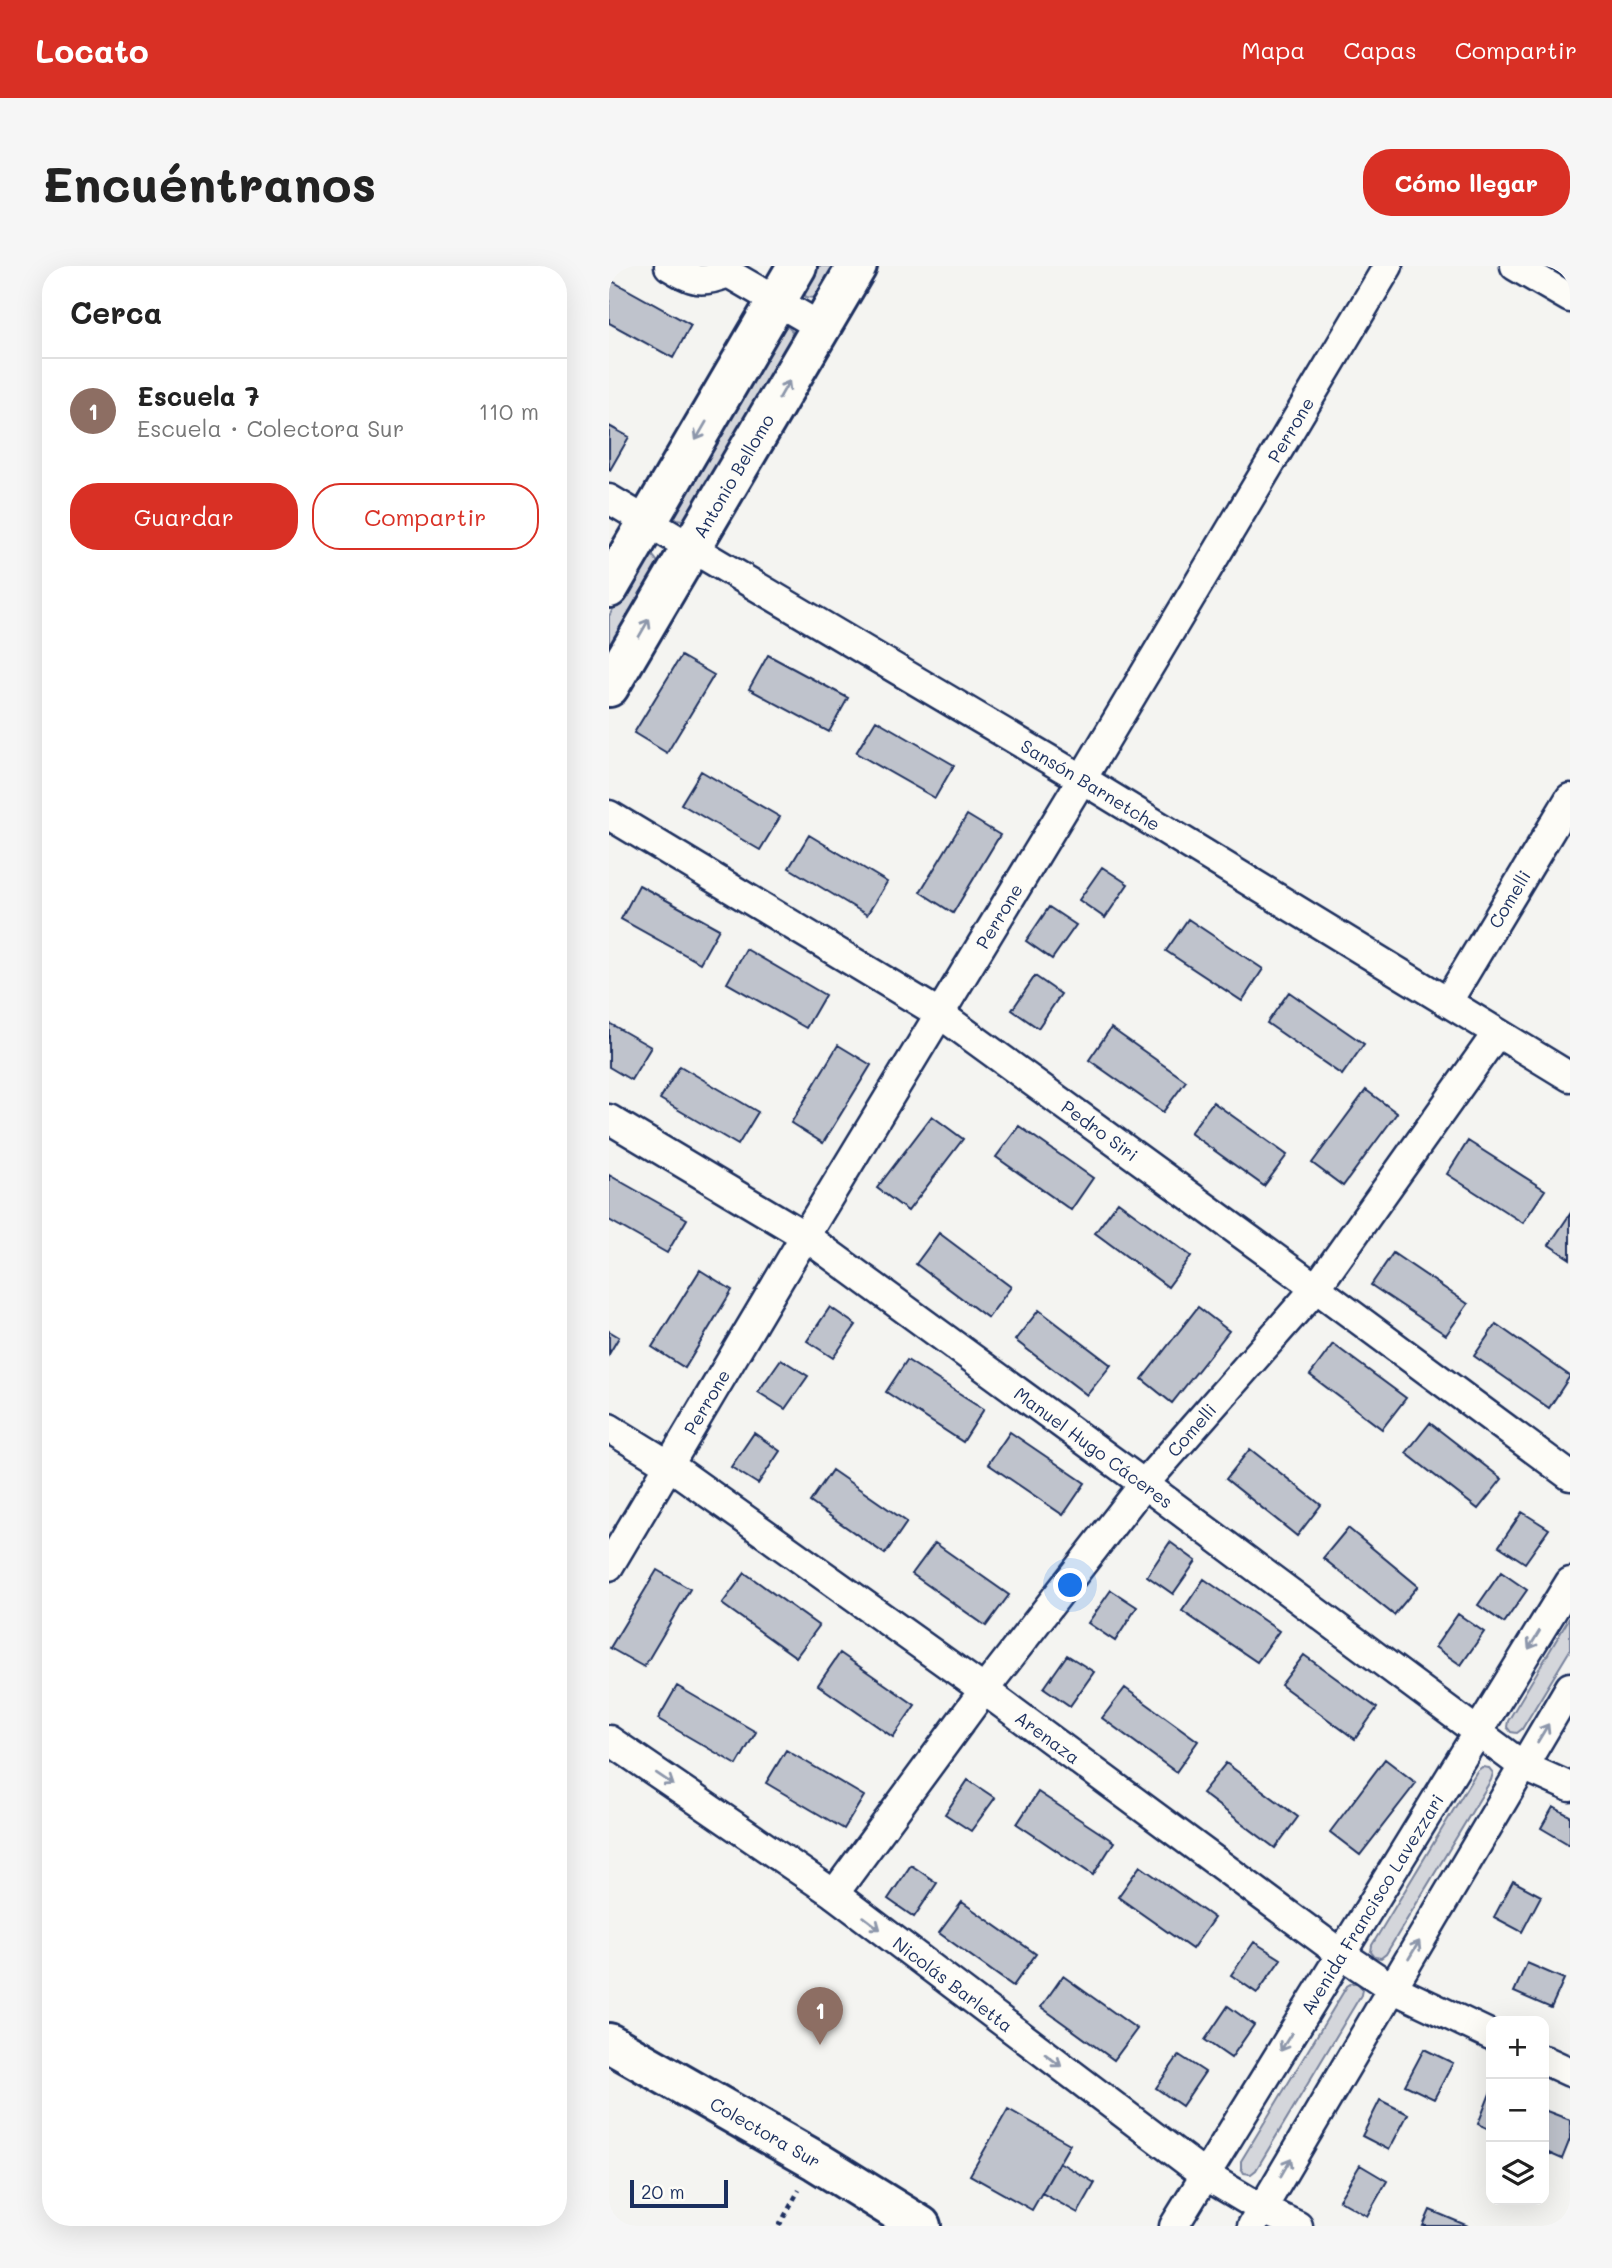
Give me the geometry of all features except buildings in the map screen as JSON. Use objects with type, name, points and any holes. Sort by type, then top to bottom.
[{"type":"street","points":[[669,266],[687,276],[709,282],[728,270],[821,327]]},
{"type":"street","points":[[609,588],[797,266]]},
{"type":"street","name":"Antonio Bellomo","points":[[609,687],[857,266]]},
{"type":"street","name":"Perrone","points":[[609,1566],[1388,266]]},
{"type":"street","points":[[1515,266],[1570,298]]},
{"type":"street","name":"Sansón Barnetche","points":[[609,499],[1082,779],[1570,1076]]},
{"type":"street","name":"Comelli","points":[[1448,1001],[1570,798]]},
{"type":"street","name":"Pedro Siri","points":[[609,816],[940,1014],[1317,1287],[1570,1476]]},
{"type":"street","name":"Comelli","points":[[834,1894],[984,1690],[1145,1484],[1317,1287],[1497,1032]]},
{"type":"street","name":"Manuel Hugo Cáceres","points":[[609,1119],[805,1236],[1145,1484],[1523,1766],[1570,1787]]},
{"type":"street","name":"Arenaza","points":[[609,1429],[669,1465],[984,1690],[1341,1954],[1392,1988],[1486,2033]]},
{"type":"street","name":"Avenida Francisco Lavezzari","points":[[1174,2226],[1570,1582]]},
{"type":"street","points":[[1257,2217],[1570,1687]]},
{"type":"street","name":"Nicolás Barletta","points":[[609,1740],[834,1894],[1257,2217],[1298,2226]]},
{"type":"street","name":"Colectora Sur","points":[[609,2043],[816,2161],[921,2226]]},
{"type":"street","points":[[1549,2062],[1570,2072]]},
{"type":"shaded area","points":[[815,266],[834,266],[818,294],[813,298],[806,297],[803,291]]},
{"type":"shaded area","points":[[782,326],[792,331],[791,338],[688,516],[683,520],[676,519],[673,514]]},
{"type":"shaded area","points":[[647,555],[653,556],[657,561],[657,568],[609,650],[609,616],[642,559]]},
{"type":"shaded area","points":[[1570,1617],[1570,1650],[1522,1729],[1517,1733],[1511,1732],[1507,1727],[1508,1721]]},
{"type":"shaded area","points":[[1482,1767],[1489,1768],[1493,1773],[1491,1780],[1386,1954],[1381,1958],[1375,1957],[1371,1952],[1372,1945],[1477,1771]]},
{"type":"shaded area","points":[[1358,1983],[1362,1989],[1361,1995],[1256,2170],[1251,2174],[1244,2173],[1241,2161],[1347,1986]]},
{"type":"place","name":"Escuela 7","points":[[820,2045]]}]
